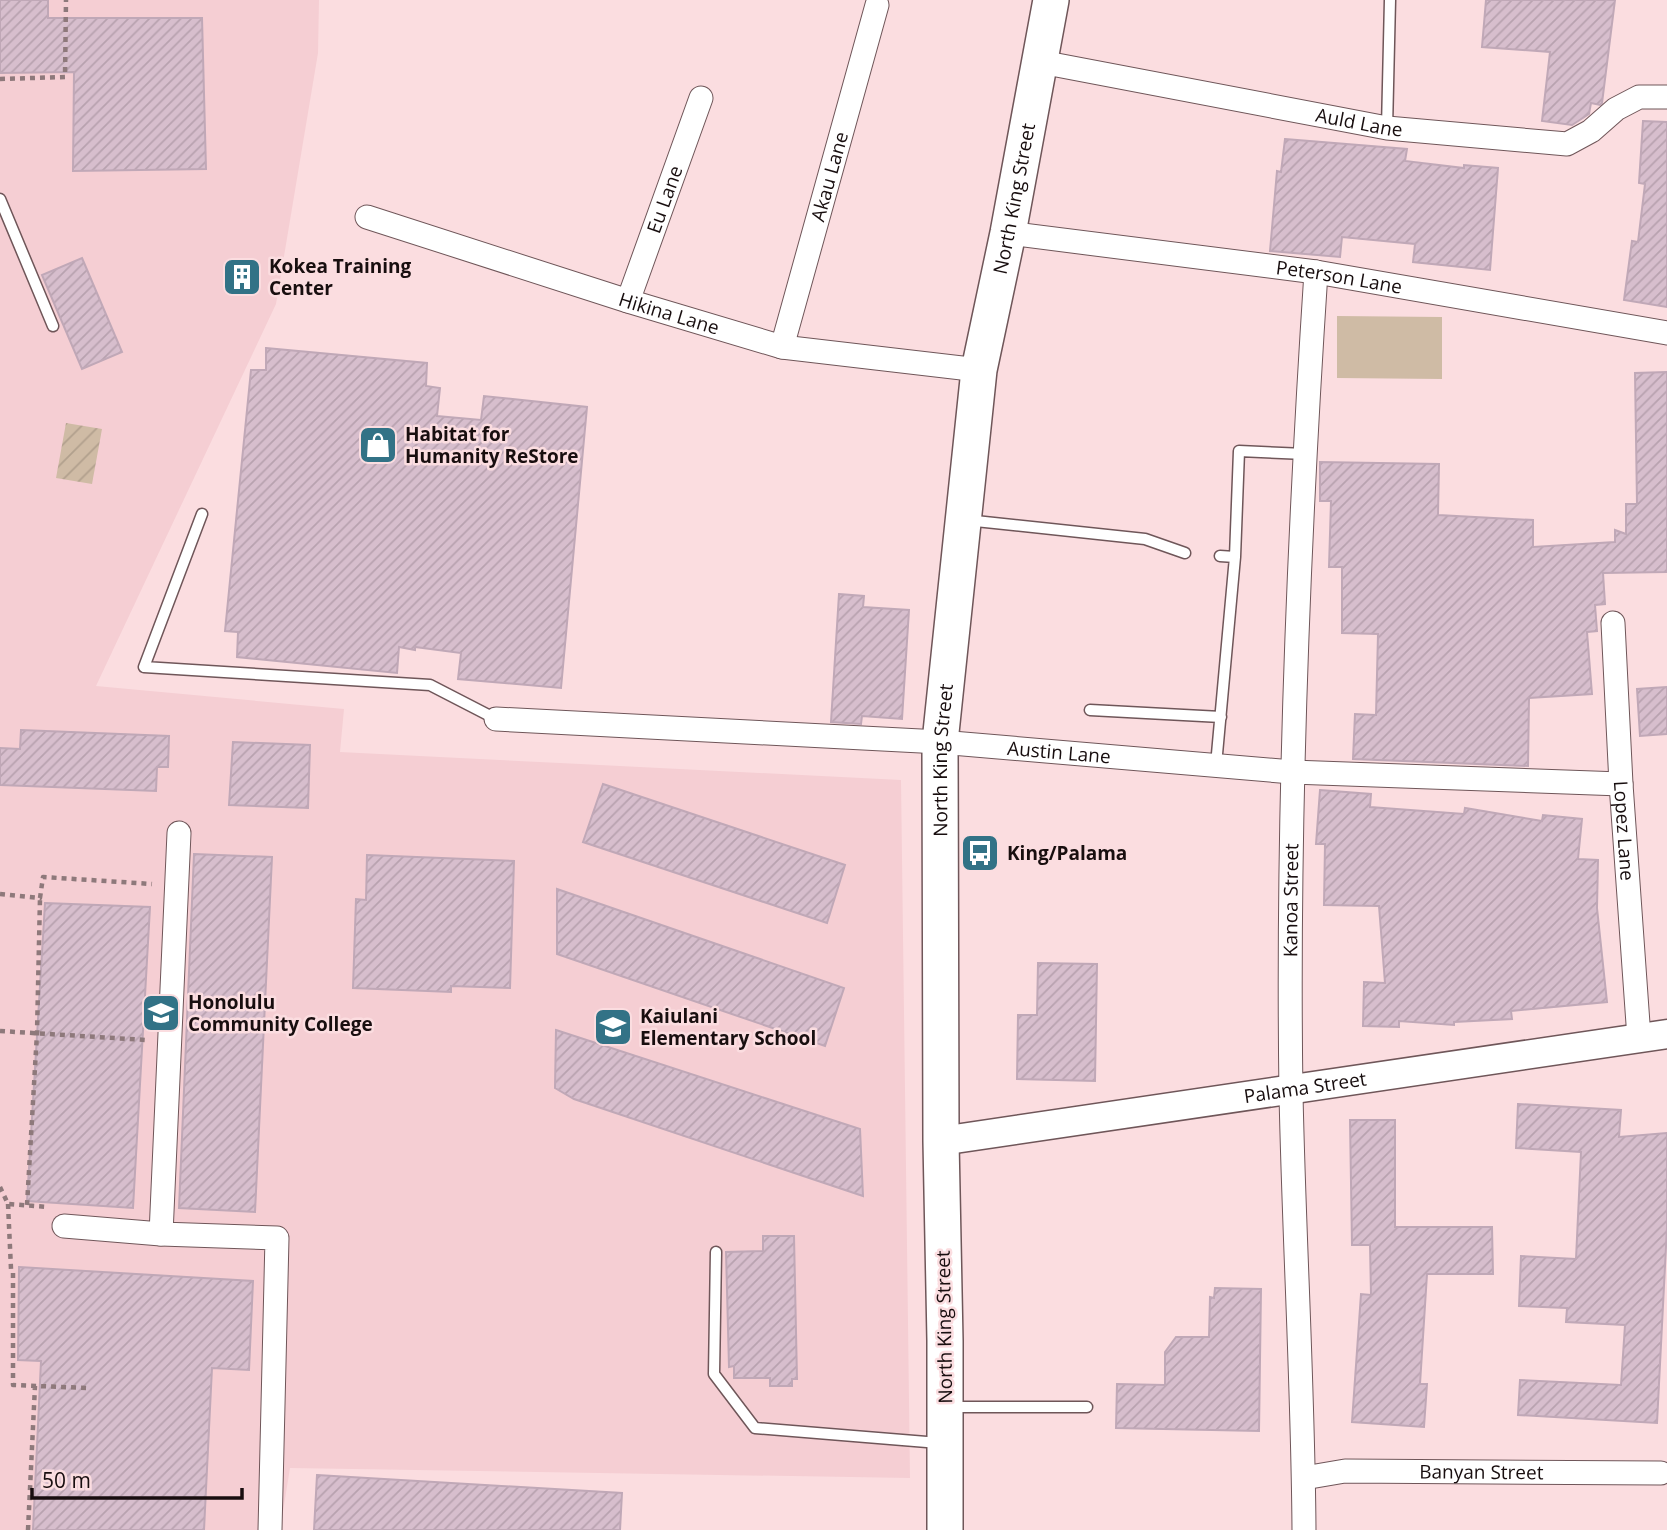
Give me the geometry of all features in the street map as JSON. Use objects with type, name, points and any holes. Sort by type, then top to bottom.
[{"type":"main road","name":"North King Street","points":[[945,1530],[940,742],[979,370],[1008,233],[1051,0]]},
{"type":"street","name":"Akau Lane","points":[[782,347],[877,5]]},
{"type":"street","name":"Auld Lane","points":[[1041,62],[1387,128],[1567,144],[1591,131],[1616,109],[1639,97],[1667,97]]},
{"type":"street","name":"Eu Lane","points":[[628,301],[701,98]]},
{"type":"street","name":"Hikina Lane","points":[[367,217],[628,301],[782,347],[979,370]]},
{"type":"street","name":"Peterson Lane","points":[[1008,233],[1316,272],[1667,333]]},
{"type":"street","name":"Kanoa Street","points":[[1304,1530],[1291,1091],[1292,772],[1305,454],[1316,272]]},
{"type":"street","name":"Lopez Lane","points":[[1613,623],[1639,1038]]},
{"type":"street","name":"Austin Lane","points":[[496,719],[940,742],[1292,772],[1621,784]]},
{"type":"street","points":[[161,1234],[179,833]]},
{"type":"street","name":"Palama Street","points":[[941,1141],[1667,1034]]},
{"type":"street","points":[[58,1217],[161,1234],[277,1238],[270,1530]]},
{"type":"street","name":"Banyan Street","points":[[1304,1478],[1345,1471],[1661,1473]]},
{"type":"lane","points":[[1387,128],[1390,0]]},
{"type":"lane","points":[[0,199],[53,326]]},
{"type":"lane","points":[[1216,765],[1235,557],[1239,451],[1305,454]]},
{"type":"lane","points":[[202,514],[144,667],[430,685],[496,719]]},
{"type":"lane","points":[[963,520],[1145,539],[1185,553]]},
{"type":"lane","points":[[1220,556],[1235,557]]},
{"type":"lane","points":[[1090,710],[1221,717]]},
{"type":"lane","points":[[716,1252],[714,1374],[755,1428],[945,1443]]},
{"type":"lane","points":[[945,1407],[1087,1408]]},
{"type":"path","points":[[0,79],[65,78],[66,0]]},
{"type":"path","points":[[27,1205],[43,877],[156,884]]},
{"type":"path","points":[[0,894],[40,898]]},
{"type":"path","points":[[0,1031],[148,1040],[147,1054]]},
{"type":"path","points":[[0,1188],[8,1204],[13,1271],[13,1385],[88,1388]]},
{"type":"path","points":[[8,1204],[27,1205],[58,1217]]},
{"type":"path","points":[[28,1530],[36,1386]]},
{"type":"shaded area","points":[[0,0],[319,0],[318,53],[276,304],[96,686],[344,709],[340,752],[901,780],[910,1478],[290,1468],[280,1530],[0,1530]]},
{"type":"shaded area","points":[[1337,316],[1442,317],[1442,379],[1337,378]]},
{"type":"shaded area","points":[[66,423],[102,429],[92,484],[56,478]]},
{"type":"building","points":[[0,0],[48,0],[48,18],[202,18],[206,169],[73,171],[74,72],[0,73]]},
{"type":"building","points":[[1486,0],[1615,0],[1602,103],[1591,103],[1589,114],[1572,125],[1542,121],[1550,52],[1482,47]]},
{"type":"building","points":[[1643,121],[1667,122],[1667,307],[1624,300],[1632,241],[1638,242],[1645,184],[1639,183]]},
{"type":"building","points":[[1285,139],[1407,149],[1405,161],[1464,168],[1464,165],[1498,168],[1490,270],[1413,262],[1415,244],[1342,237],[1340,257],[1270,251],[1277,171],[1281,172]]},
{"type":"building","points":[[82,258],[122,352],[82,369],[42,275]]},
{"type":"building","points":[[266,348],[427,363],[426,386],[440,388],[437,416],[481,420],[484,396],[587,407],[561,688],[458,679],[461,653],[415,647],[415,650],[399,647],[397,673],[237,657],[238,632],[225,631],[251,370],[266,370]]},
{"type":"building","points":[[1667,372],[1667,572],[1603,573],[1605,604],[1595,605],[1597,631],[1587,632],[1592,694],[1529,698],[1528,766],[1353,759],[1355,714],[1376,715],[1378,634],[1342,633],[1342,567],[1329,567],[1331,501],[1320,501],[1320,462],[1439,464],[1438,515],[1533,520],[1533,547],[1615,542],[1615,530],[1626,534],[1626,504],[1637,504],[1635,373]]},
{"type":"building","points":[[839,594],[864,596],[863,607],[909,610],[902,719],[862,716],[861,724],[831,722]]},
{"type":"building","points":[[1667,687],[1667,734],[1640,736],[1637,689]]},
{"type":"building","points":[[21,730],[169,736],[168,767],[157,767],[156,791],[0,785],[0,748],[20,749]]},
{"type":"building","points":[[233,742],[310,745],[308,808],[229,805]]},
{"type":"building","points":[[603,784],[845,865],[827,923],[583,842]]},
{"type":"building","points":[[1320,790],[1371,794],[1370,807],[1464,814],[1465,808],[1542,821],[1543,815],[1582,819],[1578,859],[1598,860],[1597,908],[1607,1002],[1511,1011],[1512,1019],[1454,1022],[1454,1025],[1399,1021],[1399,1027],[1363,1026],[1364,982],[1385,983],[1379,906],[1324,905],[1325,844],[1316,844]]},
{"type":"building","points":[[194,854],[272,857],[255,1212],[179,1208]]},
{"type":"building","points":[[367,855],[514,861],[510,988],[451,986],[451,992],[353,988],[356,899],[366,900]]},
{"type":"building","points":[[557,889],[844,988],[825,1046],[557,954]]},
{"type":"building","points":[[45,903],[150,907],[133,1208],[27,1201]]},
{"type":"building","points":[[1038,963],[1097,964],[1095,1081],[1017,1079],[1018,1015],[1037,1015]]},
{"type":"building","points":[[556,1030],[860,1129],[863,1196],[574,1099],[555,1088]]},
{"type":"building","points":[[1518,1104],[1621,1110],[1619,1137],[1667,1133],[1667,1227],[1657,1423],[1518,1415],[1520,1380],[1621,1385],[1625,1325],[1566,1322],[1567,1308],[1519,1306],[1521,1256],[1576,1259],[1581,1152],[1516,1148]]},
{"type":"building","points":[[1350,1120],[1395,1120],[1395,1227],[1492,1227],[1493,1274],[1427,1274],[1420,1384],[1427,1384],[1424,1427],[1352,1422],[1361,1294],[1371,1295],[1370,1245],[1352,1245]]},
{"type":"building","points":[[763,1236],[794,1236],[797,1379],[792,1379],[792,1386],[770,1386],[770,1378],[734,1378],[734,1366],[729,1367],[726,1252],[763,1251]]},
{"type":"building","points":[[19,1267],[253,1281],[249,1370],[212,1368],[204,1530],[33,1530],[41,1361],[18,1360]]},
{"type":"building","points":[[1215,1288],[1261,1289],[1259,1431],[1116,1428],[1117,1384],[1165,1385],[1165,1352],[1176,1337],[1209,1337],[1210,1297],[1214,1298]]},
{"type":"building","points":[[317,1475],[622,1493],[620,1530],[314,1530]]},
{"type":"place","name":"Kokea Training Center","points":[[242,277]]},
{"type":"place","name":"Habitat for Humanity ReStore","points":[[378,445]]},
{"type":"place","name":"King/Palama","points":[[980,853]]},
{"type":"place","name":"Honolulu Community College","points":[[161,1013]]},
{"type":"place","name":"Kaiulani Elementary School","points":[[613,1027]]}]
